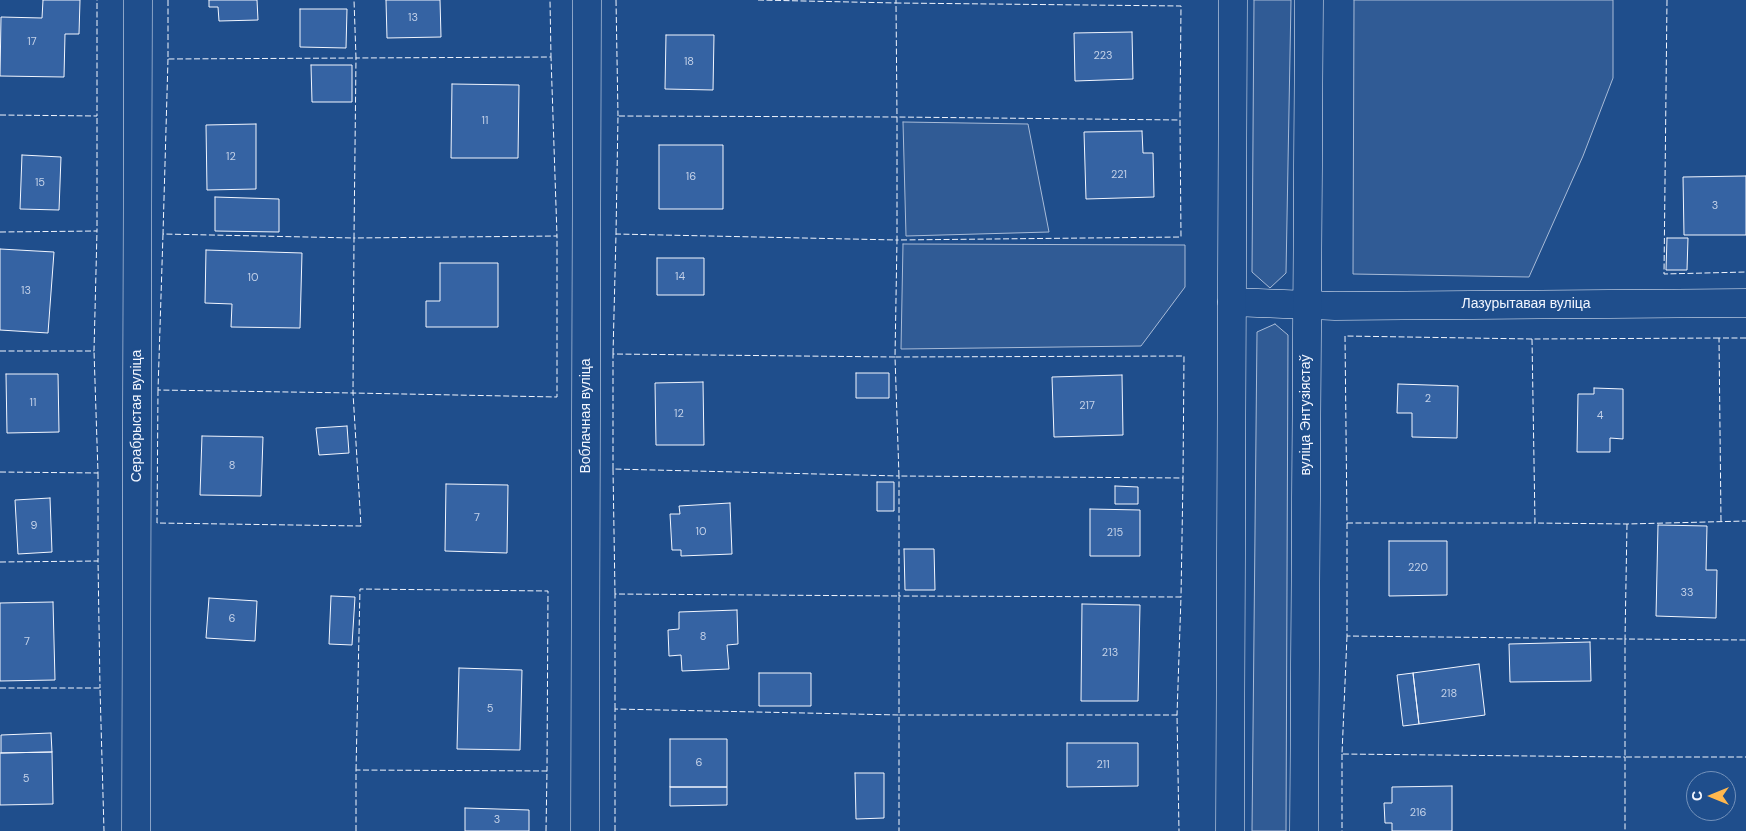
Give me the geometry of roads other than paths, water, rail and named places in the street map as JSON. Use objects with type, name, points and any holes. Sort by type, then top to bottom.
[{"type":"street","name":"Серабрыстая вуліца","points":[[136,831],[138,0]]},
{"type":"street","name":"Воблачная вуліца","points":[[585,831],[588,0]]},
{"type":"street","points":[[1230,831],[1233,0]]},
{"type":"street","name":"вуліца Энтузіястаў","points":[[1304,831],[1309,0]]},
{"type":"street","name":"Лазурытавая вуліца","points":[[1232,302],[1334,306],[1746,303]]}]
